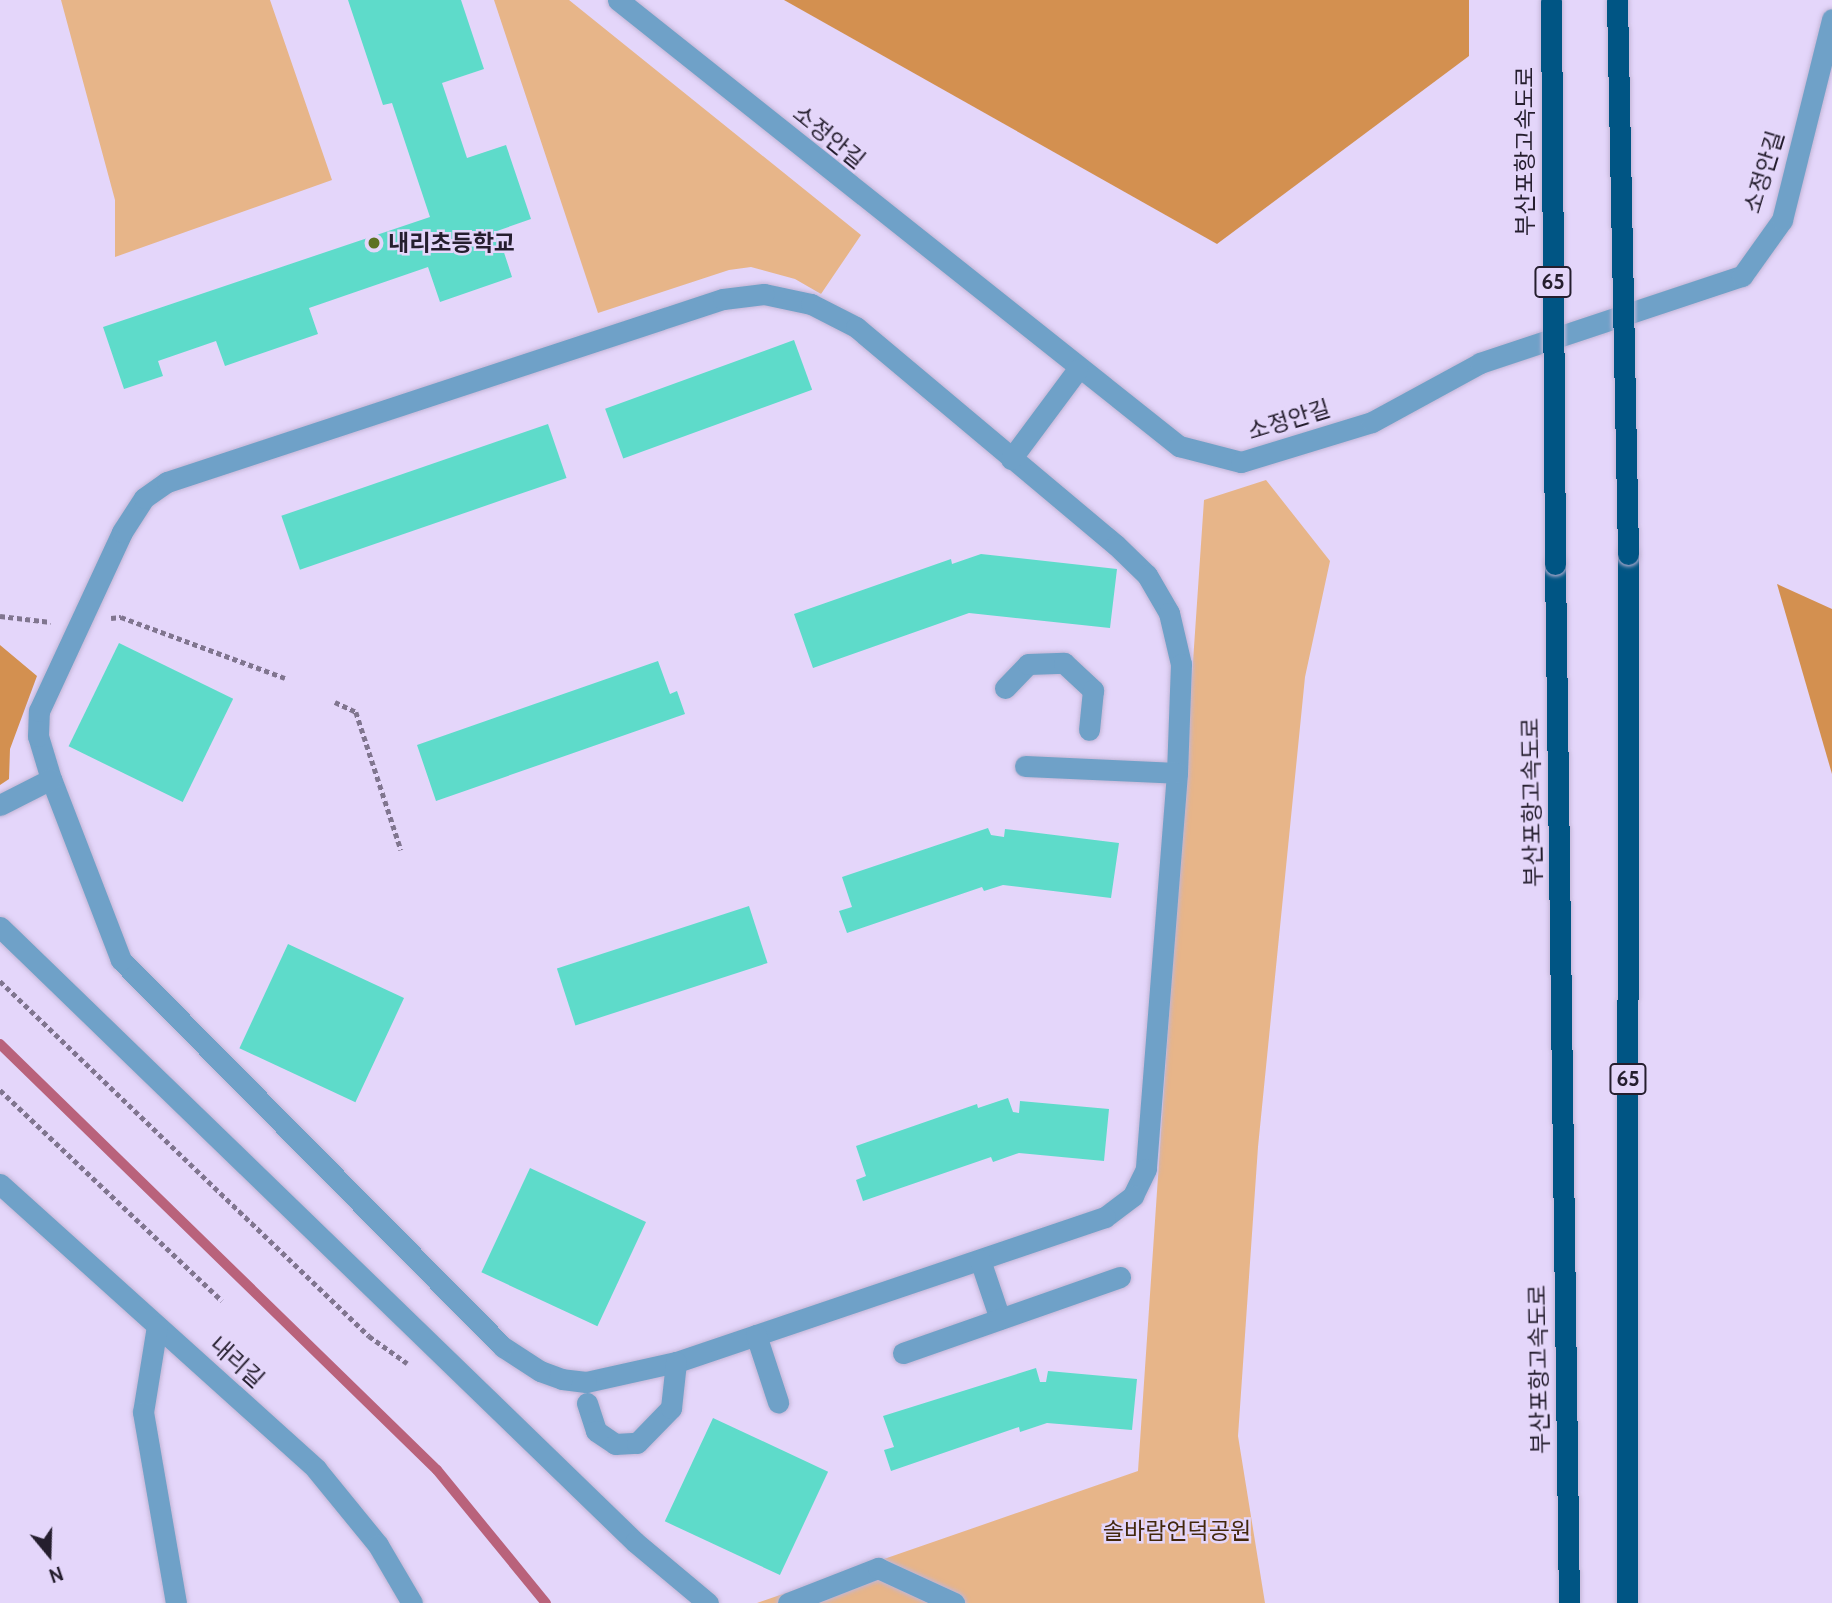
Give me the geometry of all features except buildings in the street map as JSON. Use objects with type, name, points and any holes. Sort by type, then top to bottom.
[{"type":"highway","name":"부산포항고속도로","points":[[1551,0],[1555,564],[1569,1603]]},
{"type":"highway","name":"65","points":[[1617,0],[1628,554],[1627,1603]]},
{"type":"street","name":"소정안길","points":[[618,0],[1077,370],[1179,446],[1241,462],[1372,422],[1480,363],[1742,276],[1782,220],[1832,19]]},
{"type":"street","points":[[764,294],[811,304],[856,327],[1147,575],[1169,613],[1181,664],[1177,772],[1148,1155],[1139,1189],[1105,1217],[676,1362],[586,1382],[540,1371],[503,1347],[121,960],[51,779],[38,736],[39,711],[122,532],[144,499],[167,482],[723,299],[764,294]]},
{"type":"street","points":[[1011,459],[1077,370]]},
{"type":"street","points":[[1005,688],[1028,664],[1064,663],[1093,690],[1089,730]]},
{"type":"street","points":[[1025,766],[1177,772]]},
{"type":"street","points":[[0,805],[51,779]]},
{"type":"street","points":[[0,927],[635,1542],[708,1603]]},
{"type":"street","name":"내리길","points":[[0,1184],[316,1469],[378,1545],[412,1603]]},
{"type":"street","points":[[980,1260],[1000,1319]]},
{"type":"street","points":[[903,1353],[1120,1277]]},
{"type":"street","points":[[158,1326],[143,1412],[176,1603]]},
{"type":"street","points":[[756,1335],[778,1402]]},
{"type":"street","points":[[587,1403],[596,1431],[615,1444],[637,1443],[671,1408],[676,1362]]},
{"type":"street","points":[[788,1603],[878,1568],[954,1603]]},
{"type":"path","points":[[0,616],[52,622]]},
{"type":"path","points":[[111,618],[121,617],[285,678]]},
{"type":"path","points":[[335,702],[356,712],[401,850]]},
{"type":"path","points":[[0,981],[369,1336],[412,1366]]},
{"type":"path","points":[[0,1090],[222,1301]]},
{"type":"green space","points":[[61,0],[270,0],[332,180],[115,257],[115,200]]},
{"type":"green space","points":[[494,0],[569,0],[861,235],[821,294],[795,279],[751,267],[729,270],[598,313]]},
{"type":"green space","name":"솔바람언덕공원","points":[[1266,480],[1330,561],[1305,677],[1258,1147],[1238,1436],[1265,1603],[757,1603],[1138,1471],[1204,500]]},
{"type":"shaded area","points":[[784,0],[1469,0],[1469,56],[1217,244]]},
{"type":"shaded area","points":[[1777,584],[1832,609],[1832,774]]},
{"type":"shaded area","points":[[0,645],[37,676],[10,749],[9,779],[0,785]]},
{"type":"waterway","points":[[0,1044],[437,1470],[546,1603]]},
{"type":"place","name":"내리초등학교","points":[[374,243]]}]
